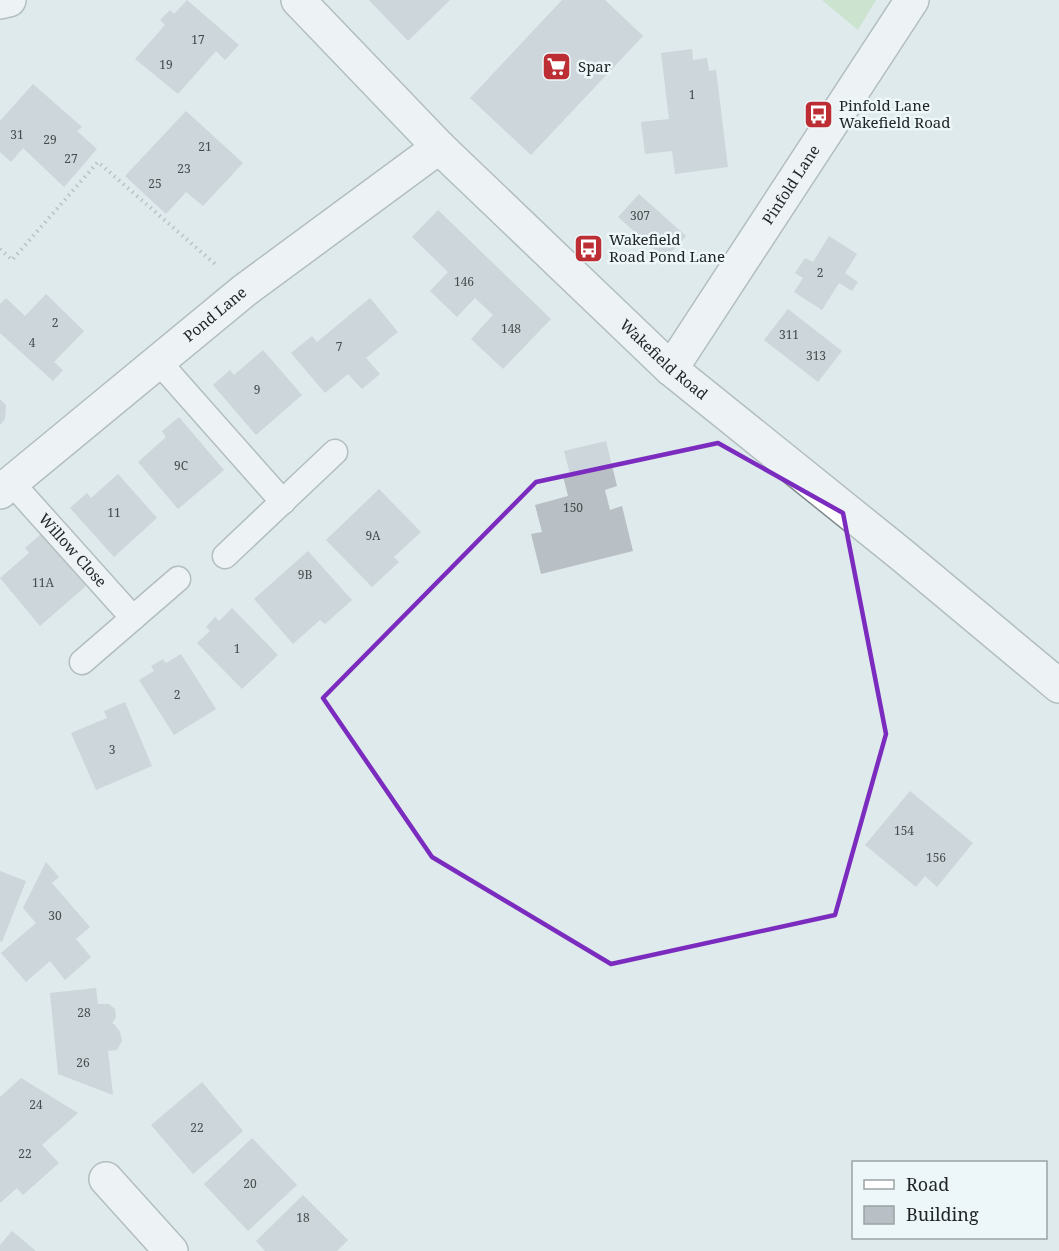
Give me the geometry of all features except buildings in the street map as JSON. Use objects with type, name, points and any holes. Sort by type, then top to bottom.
[{"type":"main road","points":[[0,2],[9,0]]},
{"type":"main road","name":"Wakefield Road","points":[[298,0],[439,147],[670,369],[902,555],[1059,686]]},
{"type":"main road","name":"Pinfold Lane","points":[[670,369],[912,0]]},
{"type":"main road","name":"Pond Lane","points":[[6,487],[245,290],[439,147]]},
{"type":"main road","points":[[106,1179],[171,1251]]},
{"type":"lane","points":[[158,361],[283,502]]},
{"type":"lane","points":[[225,556],[335,452]]},
{"type":"lane","name":"Willow Close","points":[[6,487],[133,618]]},
{"type":"lane","points":[[82,662],[178,579]]},
{"type":"path","points":[[0,249],[12,260],[98,162],[245,290]]},
{"type":"highlighted area","points":[[718,443],[843,513],[886,734],[835,915],[611,964],[432,857],[323,698],[536,482]]},
{"type":"green space","points":[[822,0],[876,0],[858,30]]},
{"type":"place","name":"Spar","points":[[557,67]]},
{"type":"place","name":"Pinfold Lane Wakefield Road","points":[[818,115]]},
{"type":"place","name":"Wakefield Road Pond Lane","points":[[588,249]]}]
